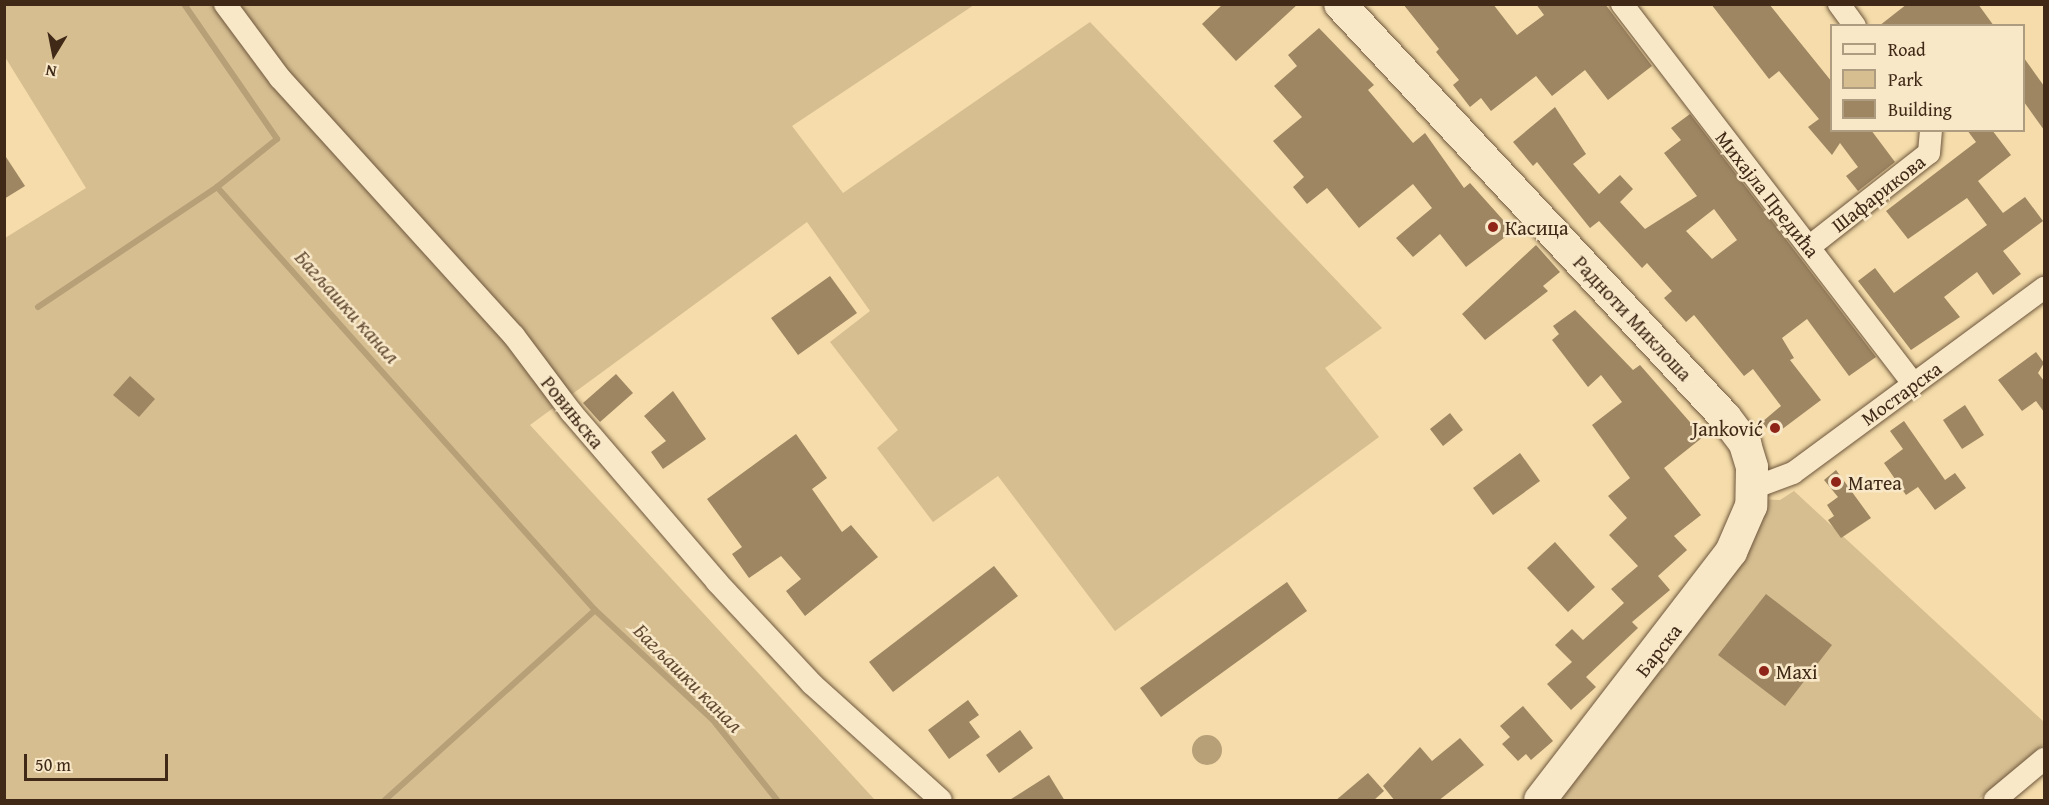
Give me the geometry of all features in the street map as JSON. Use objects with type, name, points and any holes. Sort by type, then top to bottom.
[{"type":"street","name":"Ровињска","points":[[225,4],[280,78],[514,336],[571,412],[717,582],[812,684],[941,801]]},
{"type":"street","name":"Радноти Миклоша","points":[[1340,4],[1725,417],[1745,444],[1754,488]]},
{"type":"street","name":"Михајла Предића","points":[[1622,4],[1914,384]]},
{"type":"street","points":[[1839,4],[1854,24]]},
{"type":"street","name":"Шафарикова","points":[[1809,248],[1929,153],[1931,132]]},
{"type":"street","name":"Мостарска","points":[[1754,488],[1793,473],[2044,288]]},
{"type":"street","name":"Барска","points":[[1540,801],[1716,574],[1745,522],[1754,488]]},
{"type":"street","points":[[1995,801],[2044,759]]},
{"type":"green space","points":[[5,5],[974,5],[792,126],[843,193],[1090,22],[1382,328],[1325,368],[1379,437],[1115,631],[998,476],[933,522],[877,448],[898,430],[830,342],[870,311],[807,222],[530,425],[875,800],[5,800],[5,238],[86,188],[5,57]]},
{"type":"green space","points":[[1794,491],[2044,722],[2044,744],[1978,800],[1551,800],[1758,499],[1780,500]]},
{"type":"shaded area","points":[[1207,735],[1218,739],[1222,750],[1218,761],[1207,765],[1196,761],[1192,750],[1196,739]]},
{"type":"building","points":[[1223,4],[1298,4],[1236,61],[1202,24]]},
{"type":"building","points":[[1403,4],[1493,4],[1517,35],[1544,15],[1536,4],[1605,4],[1652,66],[1608,100],[1585,70],[1552,96],[1536,76],[1491,111],[1481,98],[1470,107],[1453,85],[1459,80],[1436,52],[1439,49]]},
{"type":"building","points":[[1711,4],[1769,4],[1830,80],[1830,132],[1872,132],[1895,162],[1858,191],[1846,176],[1858,167],[1840,143],[1832,155],[1808,127],[1819,119],[1779,71],[1769,79]]},
{"type":"building","points":[[1907,4],[1978,4],[1993,24],[1882,24]]},
{"type":"building","points":[[1319,28],[1374,85],[1368,90],[1413,143],[1425,133],[1464,188],[1470,183],[1513,231],[1466,267],[1440,234],[1413,257],[1396,238],[1432,208],[1413,184],[1359,228],[1327,188],[1307,204],[1293,187],[1304,177],[1273,141],[1302,117],[1274,86],[1297,66],[1288,55]]},
{"type":"building","points":[[2025,59],[2044,86],[2044,130],[2025,103]]},
{"type":"building","points":[[1555,107],[1586,154],[1573,164],[1599,194],[1620,175],[1633,189],[1620,202],[1645,229],[1697,196],[1664,153],[1681,140],[1671,128],[1690,114],[1876,357],[1849,376],[1807,319],[1782,338],[1794,358],[1790,360],[1821,400],[1773,436],[1762,422],[1781,406],[1753,369],[1744,376],[1694,315],[1686,322],[1664,298],[1672,291],[1647,263],[1642,268],[1599,221],[1590,228],[1537,162],[1533,166],[1513,142]],"holes":[[[1714,209],[1737,240],[1712,259],[1686,231]]]},
{"type":"building","points":[[1968,132],[1994,132],[2011,155],[1978,181],[2003,213],[2025,197],[2043,221],[2003,251],[2021,274],[1993,295],[1977,272],[1944,297],[1960,317],[1911,350],[1858,281],[1875,268],[1894,293],[1987,225],[1967,198],[1908,239],[1886,211],[1976,142]]},
{"type":"building","points":[[4,154],[25,186],[4,199]]},
{"type":"building","points":[[1536,245],[1560,272],[1543,286],[1548,291],[1485,340],[1462,314]]},
{"type":"building","points":[[830,276],[857,313],[798,355],[771,318]]},
{"type":"building","points":[[1575,310],[1633,370],[1640,365],[1703,437],[1664,468],[1701,515],[1674,536],[1687,550],[1658,576],[1670,590],[1632,622],[1638,628],[1586,677],[1596,687],[1571,710],[1547,684],[1572,662],[1555,645],[1572,629],[1583,640],[1624,603],[1611,589],[1638,566],[1609,535],[1627,518],[1608,496],[1630,478],[1592,425],[1622,402],[1601,375],[1588,387],[1552,340],[1559,334],[1553,326]]},
{"type":"building","points":[[2036,352],[2044,363],[2038,373],[2044,381],[2044,412],[2036,401],[2022,411],[1998,380]]},
{"type":"building","points":[[616,374],[633,393],[600,422],[583,403]]},
{"type":"building","points":[[130,376],[155,399],[139,417],[113,395]]},
{"type":"building","points":[[673,391],[706,439],[663,469],[651,452],[666,441],[644,416]]},
{"type":"building","points":[[1965,405],[1984,435],[1962,449],[1943,420]]},
{"type":"building","points":[[1450,413],[1463,430],[1443,446],[1430,429]]},
{"type":"building","points":[[1904,421],[1945,480],[1955,473],[1966,488],[1935,510],[1918,487],[1906,495],[1884,463],[1903,449],[1890,431]]},
{"type":"building","points":[[796,434],[827,478],[812,489],[842,532],[851,525],[878,557],[805,616],[786,591],[801,579],[781,556],[749,578],[732,554],[742,547],[707,499]]},
{"type":"building","points":[[1520,453],[1540,481],[1493,515],[1473,488]]},
{"type":"building","points":[[1836,470],[1871,518],[1841,538],[1828,520],[1834,516],[1827,505],[1838,497],[1824,480]]},
{"type":"building","points":[[1555,542],[1595,587],[1568,612],[1527,568]]},
{"type":"building","points":[[994,566],[1018,596],[893,692],[869,662]]},
{"type":"building","points":[[1287,582],[1307,611],[1161,717],[1140,688]]},
{"type":"building","points":[[1766,594],[1832,645],[1785,706],[1718,655]]},
{"type":"building","points":[[968,700],[979,715],[969,722],[980,737],[949,759],[928,730]]},
{"type":"building","points":[[1523,706],[1553,741],[1531,760],[1526,754],[1518,761],[1502,744],[1510,737],[1500,726]]},
{"type":"building","points":[[1020,730],[1033,748],[999,773],[986,755]]},
{"type":"building","points":[[1460,738],[1484,765],[1438,801],[1395,801],[1383,786],[1420,747],[1432,761]]},
{"type":"building","points":[[1368,773],[1384,791],[1373,801],[1335,801]]},
{"type":"building","points":[[1049,775],[1065,801],[1008,801]]},
{"type":"waterway","points":[[184,4],[277,139],[217,187]]},
{"type":"waterway","name":"Багљашки канал","points":[[38,307],[217,187],[595,610],[713,720],[777,800]]},
{"type":"waterway","name":"Багљашки канал","points":[[385,800],[595,610]]},
{"type":"place","name":"Касица","points":[[1493,227]]},
{"type":"place","name":"Janković","points":[[1775,428]]},
{"type":"place","name":"Матеа","points":[[1836,482]]},
{"type":"place","name":"Maxi","points":[[1764,671]]}]
